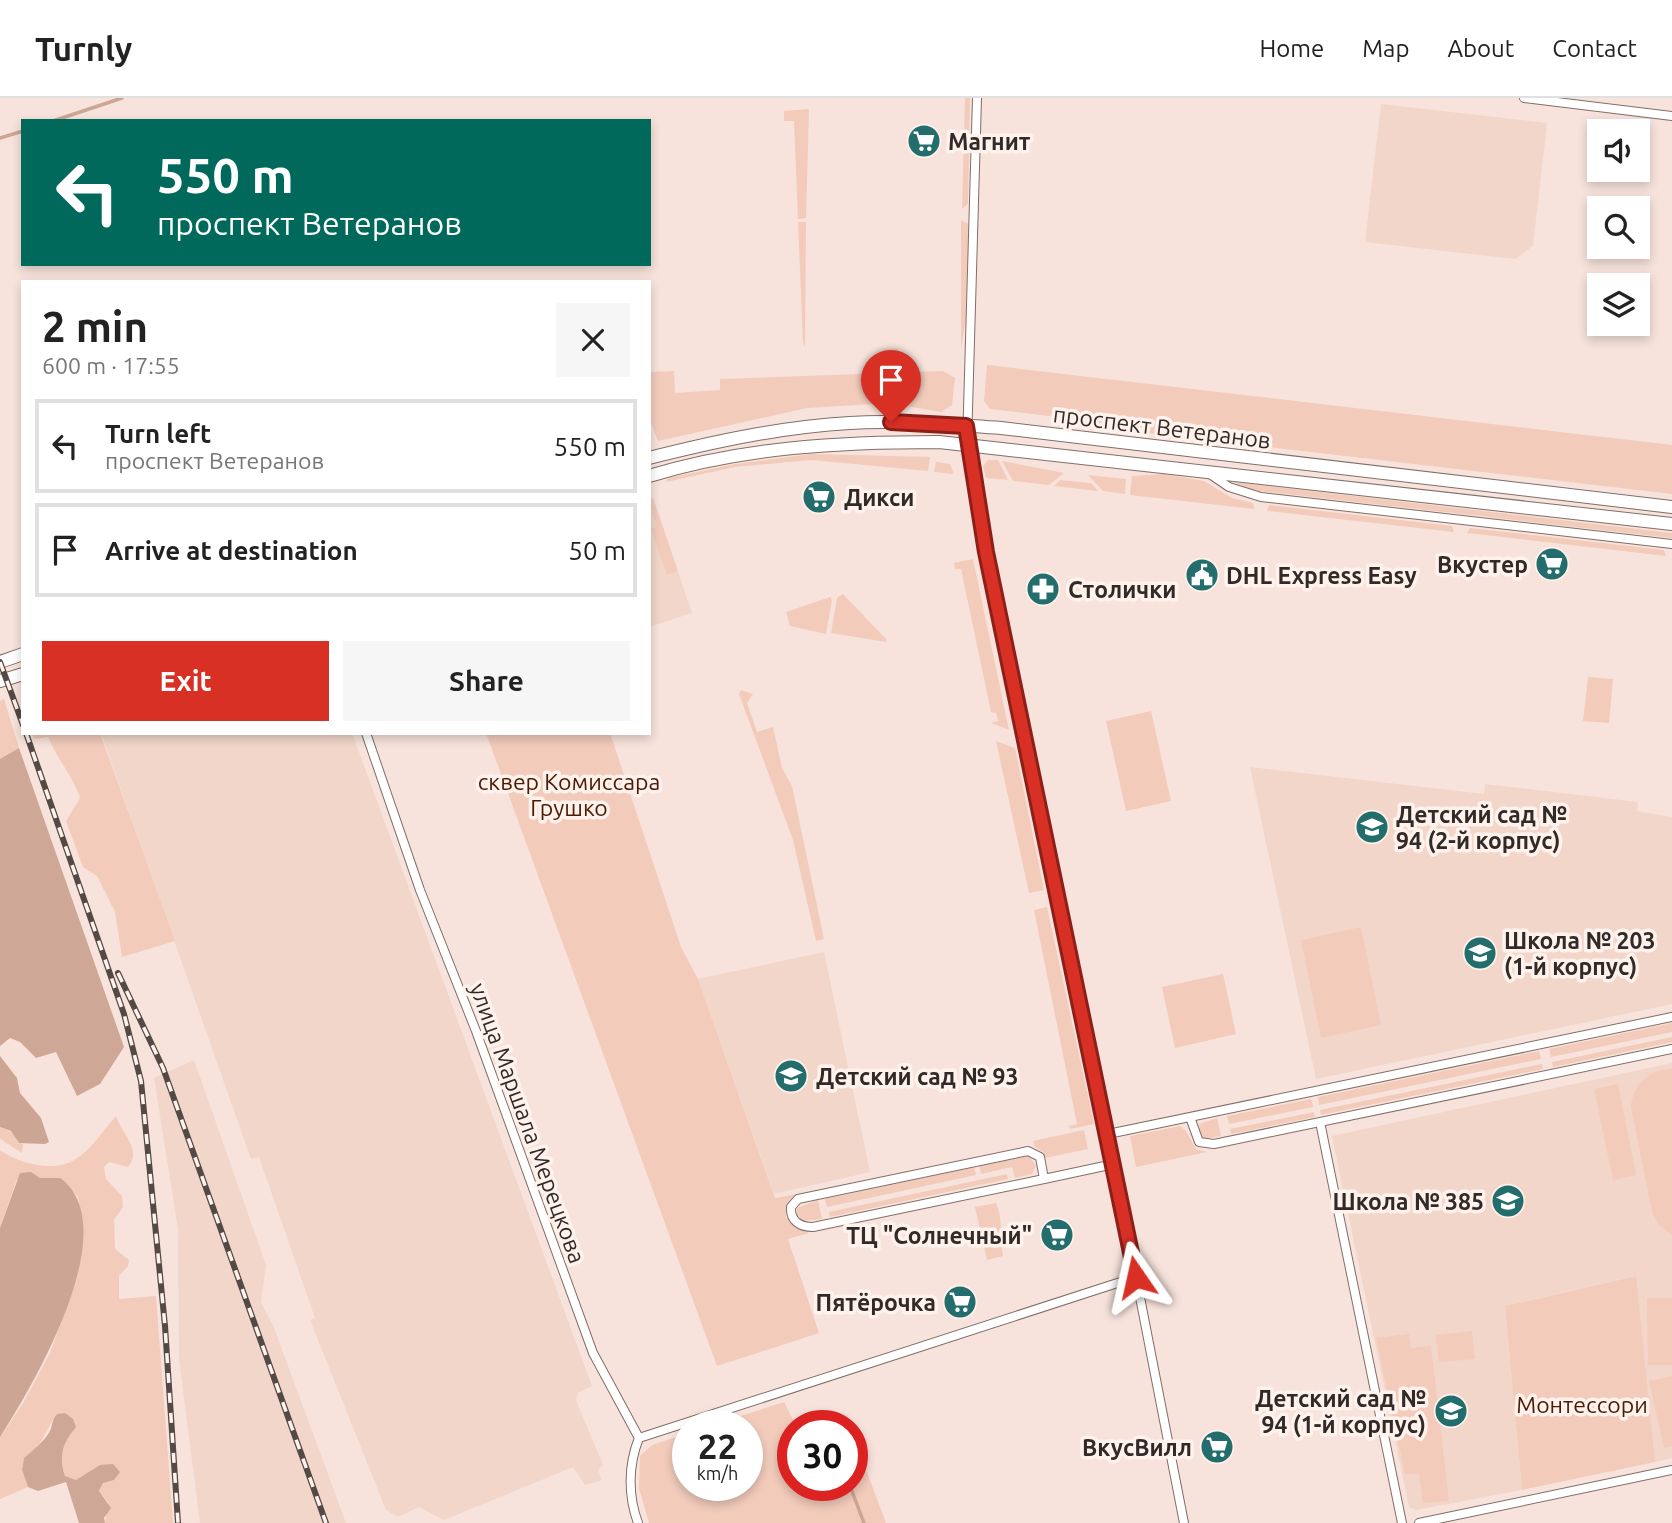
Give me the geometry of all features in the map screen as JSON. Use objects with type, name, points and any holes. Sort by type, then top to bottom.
[{"type":"main road","name":"проспект Ветеранов","points":[[651,457],[711,442],[808,426],[891,422],[966,426],[1672,507]]},
{"type":"main road","name":"проспект Ветеранов","points":[[651,475],[715,459],[814,445],[967,444],[1672,524]]},
{"type":"main road","points":[[0,662],[21,655]]},
{"type":"main road","points":[[0,681],[21,675]]},
{"type":"street","points":[[977,98],[967,444],[986,552],[1108,1134],[1184,1523]]},
{"type":"street","points":[[1524,98],[1672,116]]},
{"type":"street","points":[[1205,471],[1229,487],[1261,497],[1672,544]]},
{"type":"street","name":"улица Маршала Мерецкова","points":[[367,735],[420,890],[476,1031],[593,1353],[639,1438]]},
{"type":"street","points":[[1108,1134],[1672,1017]]},
{"type":"street","points":[[1190,1117],[1195,1138],[1206,1145],[1672,1049]]},
{"type":"street","points":[[1320,1122],[1402,1523]]},
{"type":"street","points":[[1044,1179],[1040,1157],[1028,1151],[807,1197],[793,1203],[790,1211],[797,1223],[813,1227],[1044,1179],[1114,1164]]},
{"type":"street","points":[[638,1523],[630,1486],[632,1458],[639,1438],[1136,1277]]},
{"type":"street","points":[[1419,1523],[1672,1471]]},
{"type":"shaded area","points":[[1381,104],[1547,123],[1533,246],[1515,259],[1365,242]]},
{"type":"shaded area","points":[[653,498],[692,613],[651,626]]},
{"type":"shaded area","points":[[102,735],[353,735],[592,1386],[578,1393],[576,1400],[603,1465],[598,1470],[602,1480],[585,1485],[573,1467],[444,1520],[419,1507],[398,1517],[386,1510],[310,1320],[315,1318],[259,1157],[251,1159]]},
{"type":"shaded area","points":[[19,748],[124,1047],[100,1084],[77,1096],[56,1052],[36,1058],[20,1042],[10,1038],[0,1046],[0,759]]},
{"type":"shaded area","name":"Школа № 203 (1-й корпус)","points":[[1250,767],[1484,794],[1485,784],[1638,802],[1637,811],[1672,817],[1672,1004],[1316,1079]]},
{"type":"shaded area","name":"Детский сад № 93","points":[[824,952],[870,1172],[774,1194],[698,979]]},
{"type":"shaded area","points":[[0,1056],[17,1078],[20,1093],[41,1118],[49,1142],[19,1143],[11,1131],[0,1127]]},
{"type":"shaded area","points":[[194,1060],[266,1265],[261,1303],[273,1325],[346,1523],[200,1523],[179,1359],[178,1229],[154,1078]]},
{"type":"shaded area","name":"Школа № 385","points":[[1672,1063],[1672,1458],[1655,1462],[1635,1276],[1505,1306],[1522,1490],[1416,1510],[1409,1507],[1332,1136]]},
{"type":"shaded area","points":[[31,1172],[40,1178],[60,1178],[78,1201],[84,1232],[79,1268],[68,1306],[33,1382],[0,1437],[0,1228],[20,1173]]},
{"type":"shaded area","points":[[65,1413],[73,1419],[76,1427],[63,1450],[65,1476],[76,1480],[100,1465],[113,1464],[120,1472],[114,1480],[103,1483],[99,1491],[111,1508],[104,1518],[105,1523],[79,1523],[66,1482],[38,1491],[28,1487],[22,1470],[24,1458],[48,1435],[57,1414]]},
{"type":"green space","points":[[965,98],[970,98],[968,204],[962,209]]},
{"type":"green space","points":[[809,109],[806,218],[798,219],[794,121],[784,121],[784,111]]},
{"type":"green space","points":[[961,220],[969,224],[966,318],[961,349]]},
{"type":"green space","points":[[798,222],[806,222],[805,347],[803,342]]},
{"type":"green space","points":[[987,365],[1672,445],[1672,494],[1140,432],[1091,421],[990,409],[984,401]]},
{"type":"green space","points":[[674,371],[675,393],[720,390],[720,379],[943,371],[955,378],[952,405],[941,412],[889,403],[807,408],[658,441],[651,423],[651,372]]},
{"type":"green space","points":[[811,454],[930,457],[928,471],[812,460],[735,467],[666,482],[668,478],[735,464]]},
{"type":"green space","points":[[988,460],[998,460],[1008,480],[986,478],[983,466]]},
{"type":"green space","points":[[1002,461],[1064,473],[1049,485],[1013,481]]},
{"type":"green space","points":[[936,462],[950,464],[954,474],[934,472]]},
{"type":"green space","points":[[1164,474],[1204,481],[1232,498],[1253,503],[1254,509],[1130,495],[1132,476]]},
{"type":"green space","points":[[1088,475],[1126,479],[1125,494],[1103,491]]},
{"type":"green space","points":[[1060,480],[1091,483],[1098,491],[1054,486]]},
{"type":"green space","points":[[1233,482],[1672,533],[1672,538],[1251,490]]},
{"type":"green space","points":[[653,498],[678,571],[667,575],[651,529],[657,527],[651,500]]},
{"type":"green space","points":[[1269,505],[1452,526],[1454,532],[1267,511]]},
{"type":"green space","points":[[1470,528],[1664,550],[1666,556],[1467,533]]},
{"type":"green space","points":[[973,559],[1009,730],[991,723],[998,721],[996,713],[991,712],[961,569],[955,569],[954,563]]},
{"type":"green space","points":[[843,594],[886,642],[831,633],[837,598]]},
{"type":"green space","points":[[830,597],[832,600],[826,634],[790,626],[786,612]]},
{"type":"green space","points":[[1588,677],[1613,679],[1609,723],[1583,721]]},
{"type":"green space","points":[[741,690],[753,694],[747,703],[757,732],[773,727],[782,768],[792,786],[824,939],[816,941],[793,840],[739,694]]},
{"type":"green space","points":[[4,699],[19,748],[0,759],[0,701]]},
{"type":"green space","points":[[1151,711],[1171,801],[1126,811],[1106,721]]},
{"type":"green space","points":[[33,735],[101,735],[175,941],[122,957],[115,912],[97,876],[83,867],[66,821],[80,798],[77,790],[48,737],[34,739]]},
{"type":"green space","name":"сквер Комиссара Грушко","points":[[487,735],[611,735],[681,947],[698,979],[775,1198],[797,1194],[787,1206],[786,1217],[795,1228],[809,1233],[788,1239],[819,1333],[717,1366]]},
{"type":"green space","points":[[996,741],[1015,748],[1044,890],[1029,893]]},
{"type":"green space","points":[[1047,907],[1094,1124],[1070,1129],[1069,1126],[1077,1124],[1034,910]]},
{"type":"green space","points":[[1361,927],[1381,1025],[1321,1038],[1301,940]]},
{"type":"green space","points":[[1223,974],[1236,1034],[1175,1048],[1162,987]]},
{"type":"green space","points":[[1672,1023],[1672,1032],[1551,1057],[1549,1049]]},
{"type":"green space","points":[[1672,1037],[1672,1042],[1553,1067],[1552,1062]]},
{"type":"green space","points":[[1539,1051],[1541,1059],[1319,1105],[1318,1097]]},
{"type":"green space","points":[[1542,1064],[1543,1069],[1321,1115],[1320,1110]]},
{"type":"green space","points":[[1672,1069],[1672,1235],[1659,1225],[1652,1212],[1631,1107],[1635,1091],[1644,1079],[1656,1072]]},
{"type":"green space","points":[[1618,1084],[1636,1175],[1613,1180],[1594,1089]]},
{"type":"green space","points":[[1311,1099],[1313,1107],[1229,1124],[1227,1116]]},
{"type":"green space","points":[[1314,1112],[1315,1117],[1231,1134],[1230,1129]]},
{"type":"green space","points":[[116,1116],[130,1142],[133,1154],[128,1167],[109,1162],[104,1167],[106,1179],[122,1196],[123,1207],[114,1220],[115,1249],[129,1260],[128,1266],[119,1276],[119,1299],[156,1296],[173,1523],[105,1523],[108,1502],[99,1491],[103,1483],[114,1480],[100,1465],[76,1480],[65,1476],[60,1461],[67,1437],[65,1413],[56,1414],[39,1445],[24,1458],[22,1470],[28,1487],[0,1499],[0,1437],[22,1405],[50,1353],[77,1277],[83,1225],[78,1197],[60,1178],[17,1179],[0,1228],[0,1150],[16,1159],[36,1165],[66,1164],[86,1151]]},
{"type":"green space","points":[[1217,1118],[1221,1136],[1202,1139],[1199,1124]]},
{"type":"green space","points":[[1180,1126],[1196,1149],[1207,1152],[1136,1167],[1130,1136]]},
{"type":"green space","points":[[0,1127],[15,1134],[18,1143],[23,1144],[22,1153],[0,1139]]},
{"type":"green space","points":[[1084,1130],[1088,1149],[1045,1158],[1033,1141]]},
{"type":"green space","points":[[1029,1156],[1036,1166],[1032,1174],[1015,1178],[1012,1167],[981,1174],[979,1166]]},
{"type":"green space","points":[[974,1167],[976,1175],[827,1207],[825,1199]]},
{"type":"green space","points":[[1007,1174],[1008,1179],[830,1217],[829,1212]]},
{"type":"green space","points":[[818,1200],[822,1219],[803,1221],[797,1215],[797,1208]]},
{"type":"green space","points":[[996,1203],[1000,1216],[1003,1256],[987,1260],[975,1207]]},
{"type":"green space","name":"Монтессори","points":[[1636,1276],[1655,1462],[1522,1490],[1505,1306]]},
{"type":"green space","points":[[1647,1298],[1672,1298],[1672,1365],[1648,1365]]},
{"type":"green space","points":[[1472,1331],[1475,1359],[1439,1362],[1436,1335]]},
{"type":"green space","points":[[1409,1334],[1411,1348],[1431,1346],[1449,1501],[1423,1503],[1419,1474],[1405,1474],[1376,1338]]},
{"type":"green space","points":[[1672,1376],[1672,1446],[1664,1448],[1649,1381]]},
{"type":"green space","points":[[784,1402],[788,1410],[777,1410],[777,1501],[868,1501],[868,1475],[886,1523],[649,1523],[639,1488],[640,1456],[652,1445],[672,1438],[672,1501],[763,1501],[763,1410],[759,1410]]},
{"type":"waterway","points":[[59,119],[122,98]]},
{"type":"waterway","points":[[0,138],[21,132]]},
{"type":"waterway","points":[[856,1501],[864,1523]]},
{"type":"railway","points":[[0,662],[21,720]]},
{"type":"railway","points":[[27,735],[124,1014],[141,1081],[165,1326],[178,1523]]},
{"type":"railway","points":[[118,973],[163,1068],[326,1523]]},
{"type":"place","name":"Магнит","points":[[924,141]]},
{"type":"place","name":"Дикси","points":[[819,497]]},
{"type":"place","name":"Вкустер","points":[[1552,564]]},
{"type":"place","name":"DHL Express Easy","points":[[1202,575]]},
{"type":"place","name":"Столички","points":[[1043,589]]},
{"type":"place","name":"Детский сад № 94 (2-й корпус)","points":[[1372,827]]},
{"type":"place","name":"Школа № 203 (1-й корпус)","points":[[1480,953]]},
{"type":"place","name":"Детский сад № 93","points":[[791,1076]]},
{"type":"place","name":"Школа № 385","points":[[1508,1201]]},
{"type":"place","name":"ТЦ \"Солнечный\"","points":[[1057,1235]]},
{"type":"place","name":"Пятёрочка","points":[[960,1302]]},
{"type":"place","name":"Детский сад № 94 (1-й корпус)","points":[[1451,1411]]},
{"type":"place","name":"ВкусВилл","points":[[1217,1447]]},
{"type":"route","points":[[891,422],[966,426],[986,552],[1136,1277]]}]
